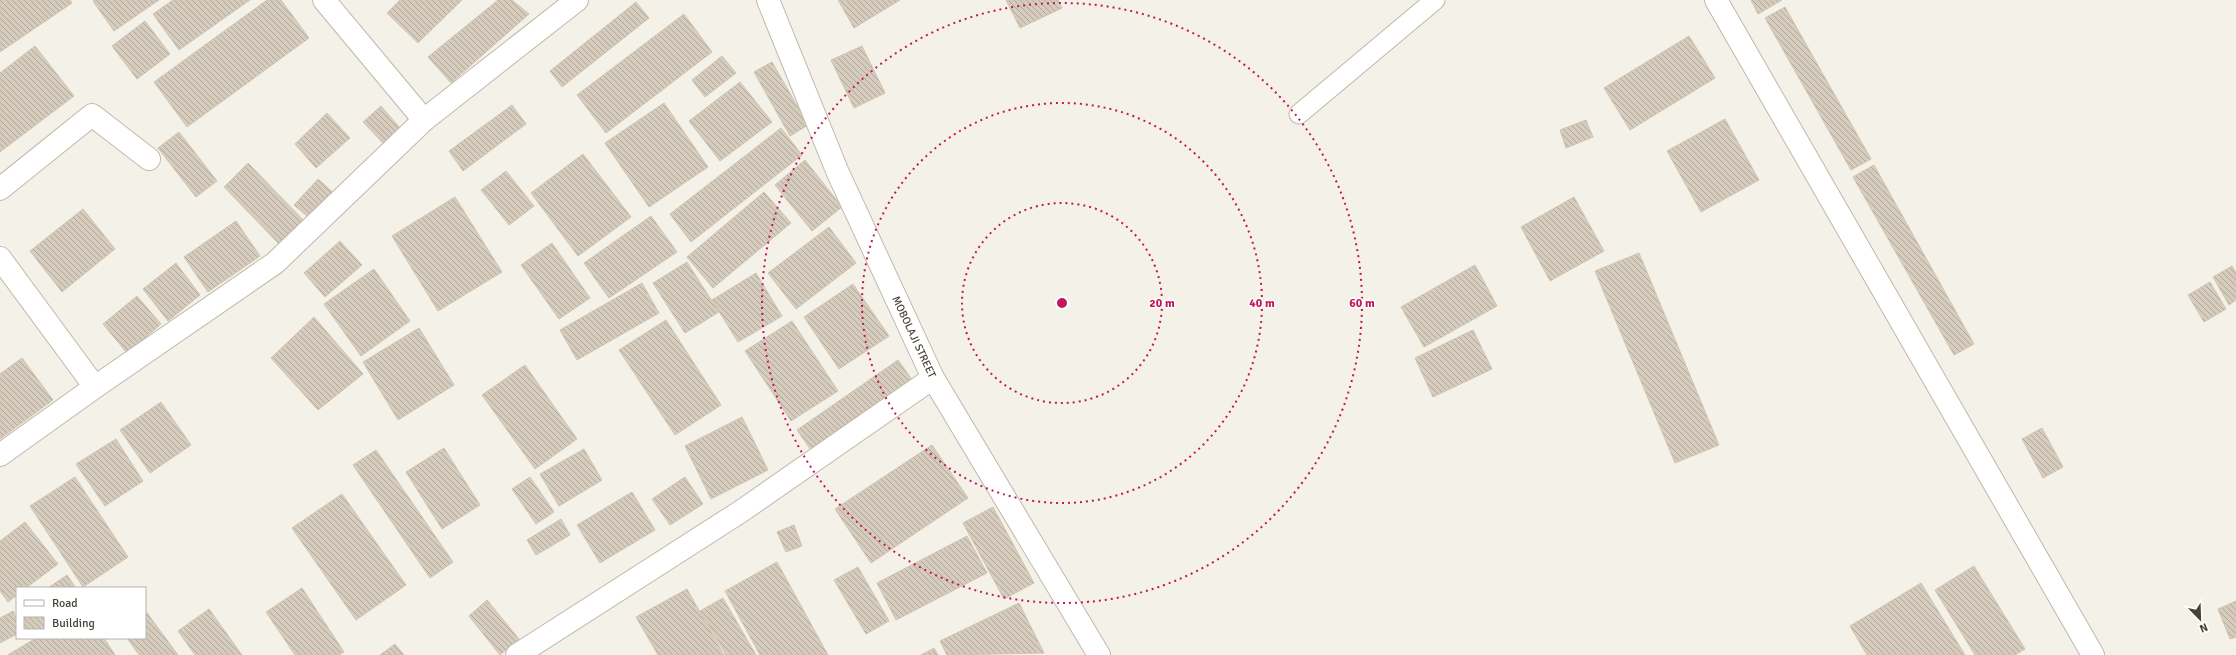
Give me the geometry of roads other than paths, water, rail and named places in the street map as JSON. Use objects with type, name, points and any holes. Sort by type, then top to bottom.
[{"type":"street","points":[[324,0],[424,120]]},
{"type":"street","points":[[0,455],[95,387],[275,263],[424,120],[577,0]]},
{"type":"street","name":"MOBOLAJI STREET","points":[[768,0],[838,173],[933,378],[1099,655]]},
{"type":"street","points":[[1716,0],[2094,655]]},
{"type":"street","points":[[0,189],[92,115],[149,159]]},
{"type":"street","points":[[0,258],[95,387]]},
{"type":"street","points":[[517,655],[740,512],[933,378]]},
{"type":"lane","points":[[1299,114],[1434,0]]}]
